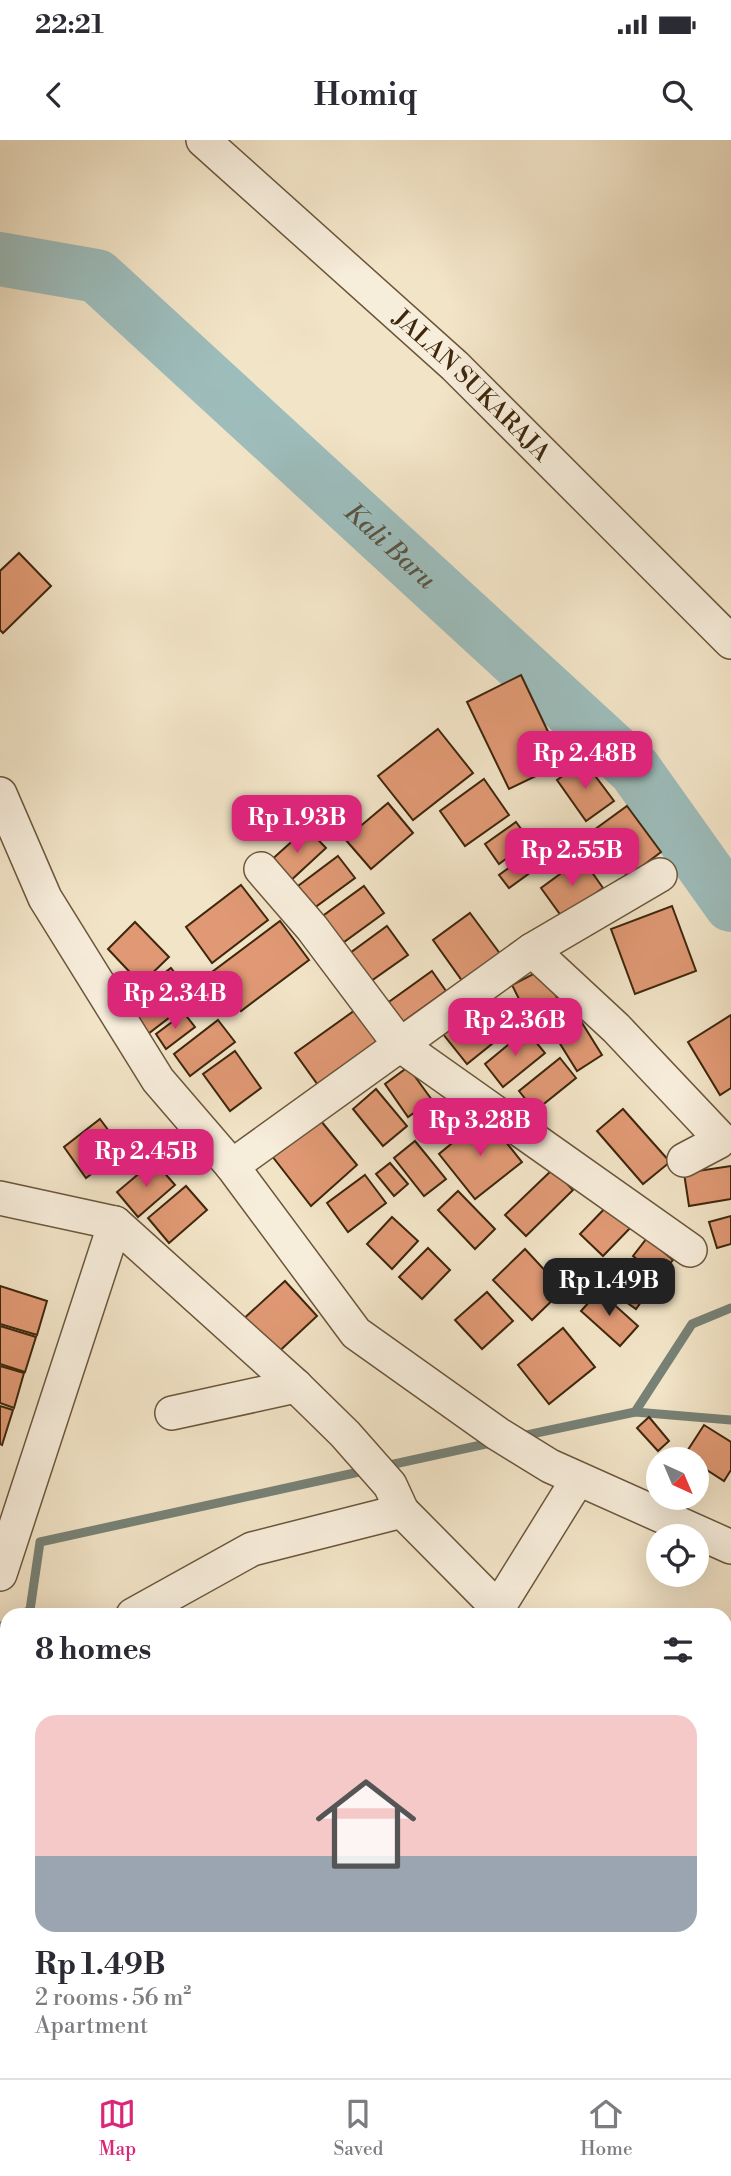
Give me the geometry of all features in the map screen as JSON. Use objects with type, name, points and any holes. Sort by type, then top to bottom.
[{"type":"street","name":"JALAN SUKARAJA","points":[[203,140],[455,366],[731,642]]},
{"type":"street","points":[[0,794],[45,898],[158,1080],[232,1166],[356,1333],[498,1434],[564,1472],[731,1547]]},
{"type":"street","points":[[261,869],[312,928],[400,1045],[690,1250]]},
{"type":"street","points":[[232,1166],[533,950],[660,875]]},
{"type":"street","points":[[533,950],[616,1028],[718,1136],[714,1147],[684,1160]]},
{"type":"street","points":[[0,1198],[115,1223],[296,1386],[345,1434],[396,1498],[496,1608]]},
{"type":"street","points":[[0,1574],[115,1223]]},
{"type":"street","points":[[172,1413],[296,1386]]},
{"type":"street","points":[[500,1608],[564,1472]]},
{"type":"street","points":[[146,1608],[252,1549],[396,1498]]},
{"type":"building","points":[[19,553],[51,586],[3,633],[0,630],[0,571]]},
{"type":"building","points":[[521,675],[563,763],[509,789],[467,702]]},
{"type":"building","points":[[438,729],[473,773],[413,820],[378,776]]},
{"type":"building","points":[[584,761],[614,801],[586,821],[557,780]]},
{"type":"building","points":[[484,779],[509,815],[465,846],[440,811]]},
{"type":"building","points":[[388,803],[413,833],[371,869],[345,839]]},
{"type":"building","points":[[627,806],[661,852],[628,877],[594,830]]},
{"type":"building","points":[[516,822],[530,841],[499,864],[485,844]]},
{"type":"building","points":[[307,828],[326,848],[288,883],[269,862]]},
{"type":"building","points":[[539,846],[549,859],[509,888],[499,875]]},
{"type":"building","points":[[338,856],[355,878],[310,911],[294,889]]},
{"type":"building","points":[[582,858],[603,888],[562,917],[541,888]]},
{"type":"building","points":[[241,885],[268,920],[212,963],[186,927]]},
{"type":"building","points":[[364,886],[384,913],[333,950],[313,923]]},
{"type":"building","points":[[672,906],[696,971],[635,994],[611,929]]},
{"type":"building","points":[[470,913],[501,955],[463,982],[433,940]]},
{"type":"building","points":[[280,921],[309,960],[241,1011],[212,972]]},
{"type":"building","points":[[135,922],[169,957],[141,984],[108,949]]},
{"type":"building","points":[[387,926],[408,955],[371,981],[350,953]]},
{"type":"building","points":[[171,968],[195,998],[144,1037],[121,1006]]},
{"type":"building","points":[[543,969],[563,1010],[532,1025],[512,985]]},
{"type":"building","points":[[432,971],[446,991],[400,1024],[386,1004]]},
{"type":"building","points":[[475,1000],[503,1035],[467,1064],[439,1029]]},
{"type":"building","points":[[358,1008],[386,1047],[323,1092],[295,1053]]},
{"type":"building","points":[[574,1010],[602,1055],[577,1071],[549,1026]]},
{"type":"building","points":[[184,1013],[195,1027],[166,1049],[156,1034]]},
{"type":"building","points":[[731,1015],[731,1088],[720,1095],[688,1042]]},
{"type":"building","points":[[218,1020],[235,1042],[190,1076],[174,1054]]},
{"type":"building","points":[[526,1030],[545,1053],[503,1087],[485,1064]]},
{"type":"building","points":[[235,1051],[261,1088],[230,1111],[203,1074]]},
{"type":"building","points":[[560,1058],[576,1078],[535,1111],[519,1091]]},
{"type":"building","points":[[408,1067],[432,1100],[408,1117],[385,1084]]},
{"type":"building","points":[[376,1089],[407,1126],[383,1146],[353,1109]]},
{"type":"building","points":[[623,1109],[670,1162],[643,1184],[597,1131]]},
{"type":"building","points":[[312,1110],[357,1165],[311,1206],[265,1147]]},
{"type":"building","points":[[485,1116],[522,1162],[475,1199],[439,1154]]},
{"type":"building","points":[[100,1119],[123,1150],[86,1178],[64,1147]]},
{"type":"building","points":[[415,1141],[446,1179],[424,1196],[394,1158]]},
{"type":"building","points":[[154,1161],[175,1185],[138,1217],[117,1192]]},
{"type":"building","points":[[390,1163],[408,1184],[394,1196],[376,1174]]},
{"type":"building","points":[[731,1166],[731,1199],[689,1206],[684,1173]]},
{"type":"building","points":[[553,1169],[573,1190],[526,1236],[505,1215]]},
{"type":"building","points":[[365,1175],[386,1203],[348,1232],[327,1203]]},
{"type":"building","points":[[186,1186],[207,1210],[169,1243],[148,1218]]},
{"type":"building","points":[[458,1191],[495,1229],[475,1249],[438,1210]]},
{"type":"building","points":[[612,1201],[635,1223],[603,1256],[580,1234]]},
{"type":"building","points":[[731,1216],[731,1244],[717,1248],[709,1222]]},
{"type":"building","points":[[392,1217],[418,1241],[392,1269],[367,1244]]},
{"type":"building","points":[[647,1238],[673,1260],[659,1277],[633,1256]]},
{"type":"building","points":[[428,1248],[450,1270],[422,1299],[399,1277]]},
{"type":"building","points":[[525,1249],[563,1290],[532,1320],[493,1280]]},
{"type":"building","points":[[621,1266],[651,1288],[636,1309],[605,1287]]},
{"type":"building","points":[[285,1281],[317,1316],[272,1358],[240,1322]]},
{"type":"building","points":[[0,1286],[47,1301],[37,1335],[0,1324]]},
{"type":"building","points":[[599,1291],[638,1326],[620,1346],[581,1311]]},
{"type":"building","points":[[487,1292],[513,1321],[482,1349],[455,1320]]},
{"type":"building","points":[[0,1326],[36,1337],[25,1372],[0,1364]]},
{"type":"building","points":[[563,1328],[595,1367],[549,1404],[518,1365]]},
{"type":"building","points":[[0,1366],[24,1373],[14,1408],[0,1403]]},
{"type":"building","points":[[0,1406],[13,1410],[2,1445],[0,1444]]},
{"type":"building","points":[[649,1417],[669,1441],[662,1447],[654,1447],[637,1428]]},
{"type":"building","points":[[704,1425],[731,1442],[731,1470],[724,1481],[709,1471],[709,1447],[690,1447]]},
{"type":"waterway","name":"Kali Baru","points":[[0,259],[97,276],[635,770],[731,905]]},
{"type":"waterway","points":[[522,1436],[635,1412],[692,1324],[731,1308]]},
{"type":"waterway","points":[[635,1412],[731,1420]]},
{"type":"waterway","points":[[385,1466],[495,1442]]},
{"type":"waterway","points":[[30,1608],[40,1542],[368,1470]]}]
